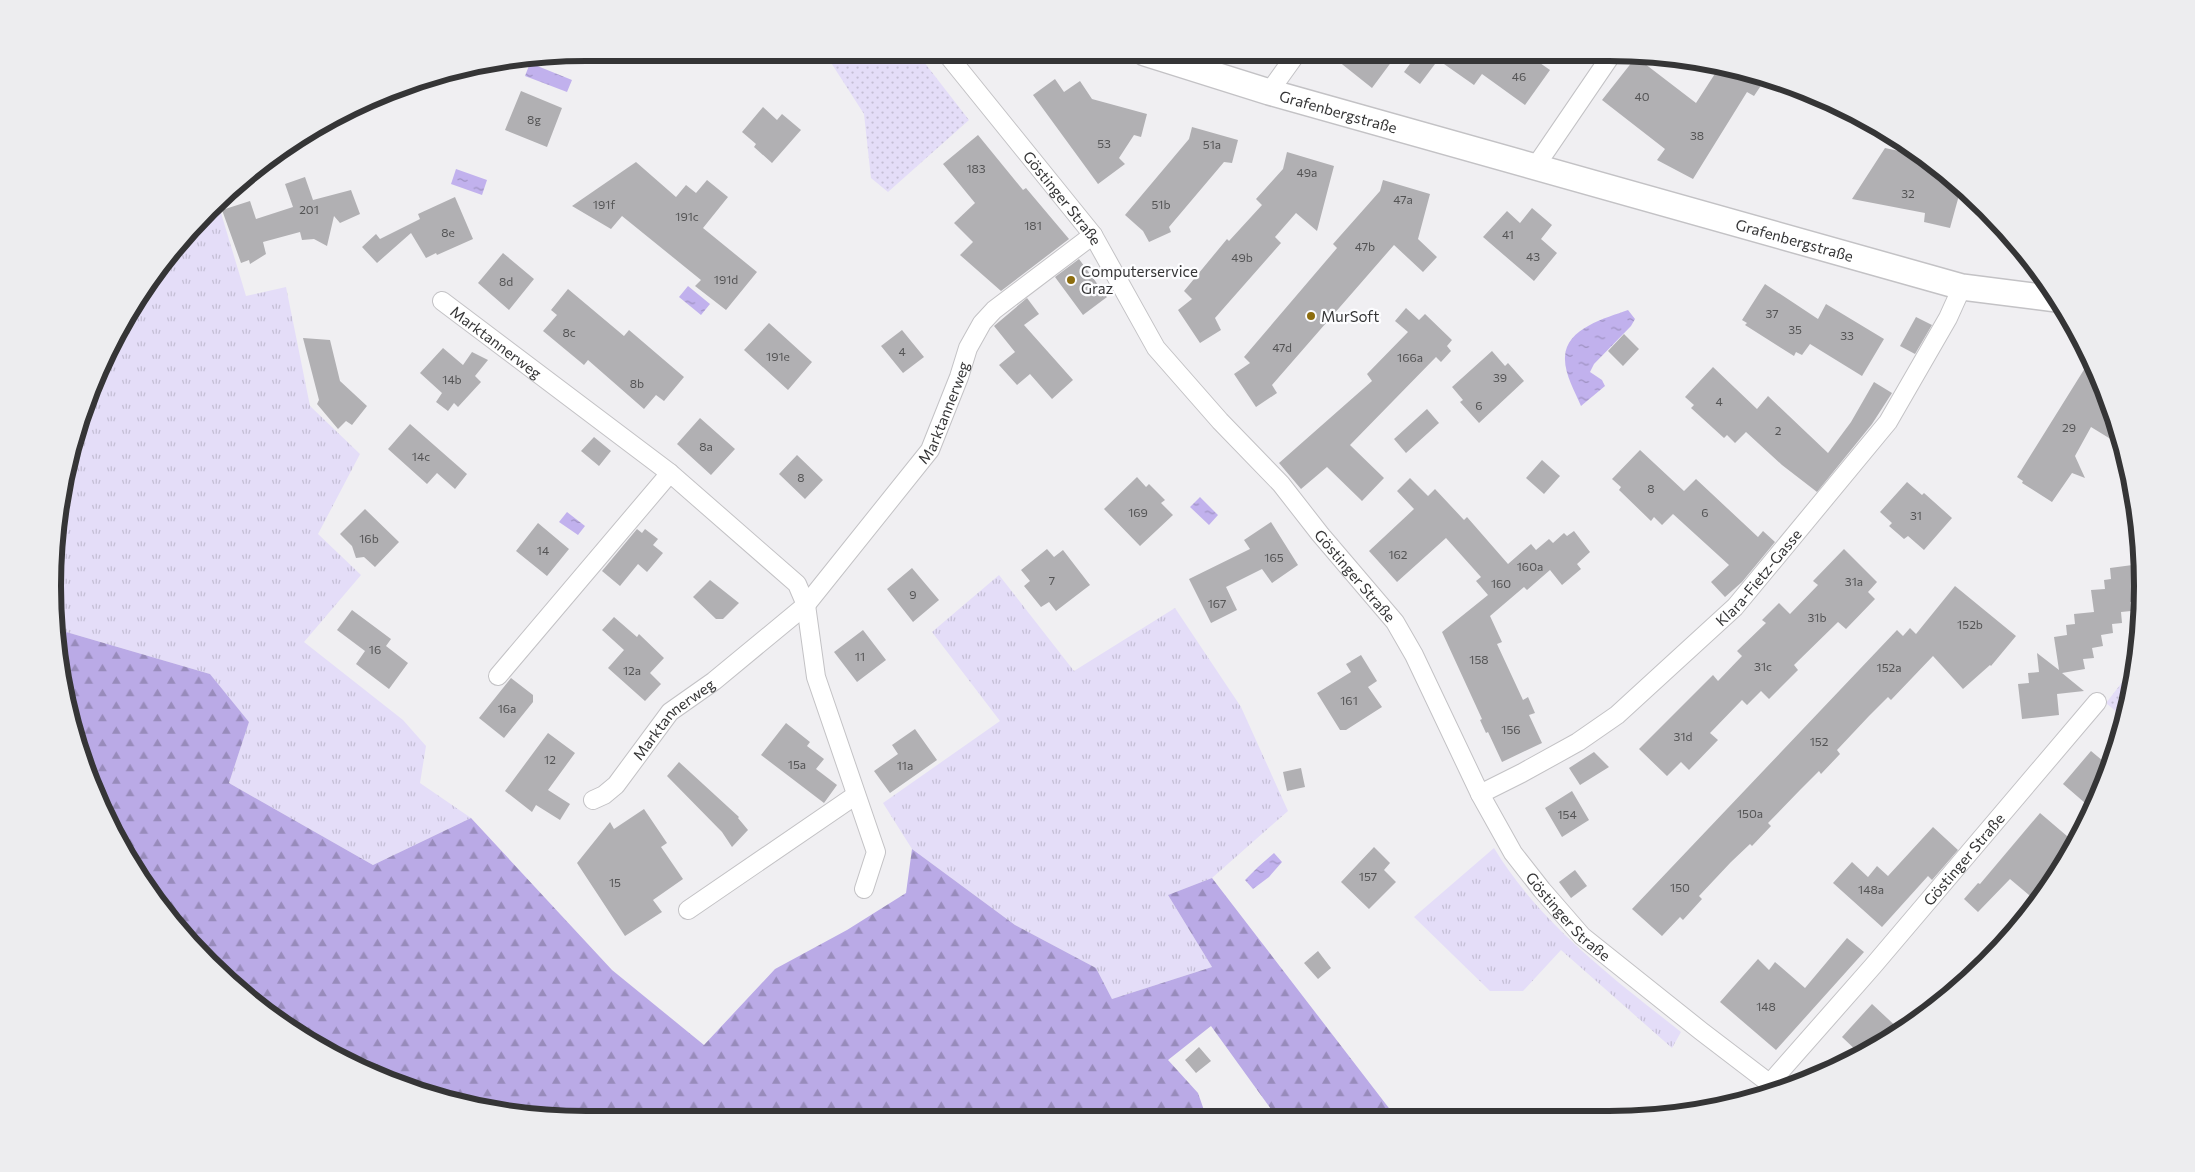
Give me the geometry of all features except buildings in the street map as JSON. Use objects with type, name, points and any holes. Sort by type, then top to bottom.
[{"type":"street","name":"Göstinger Straße","points":[[952,61],[1093,235],[1156,348],[1220,421],[1282,484],[1320,534],[1395,622],[1414,655],[1480,794],[1513,853],[1582,936],[1701,1031],[1772,1085]]},
{"type":"street","name":"Grafenbergstraße","points":[[1170,61],[1269,92],[1962,287],[2047,298]]},
{"type":"street","points":[[1269,92],[1291,61]]},
{"type":"street","points":[[1535,167],[1607,61]]},
{"type":"street","name":"Marktannerweg","points":[[593,800],[604,795],[616,785],[670,712],[714,681],[806,605],[930,450],[959,377],[968,348],[982,324],[994,310],[1093,235]]},
{"type":"street","name":"Klara-Fietz-Gasse","points":[[1480,794],[1578,742],[1617,715],[1731,611],[1888,422],[1948,318],[1962,287]]},
{"type":"street","name":"Marktannerweg","points":[[442,301],[670,473],[797,584],[806,605],[816,677],[876,852],[864,889]]},
{"type":"street","points":[[498,676],[670,473]]},
{"type":"street","name":"Göstinger Straße","points":[[1776,1084],[2096,702]]},
{"type":"street","points":[[688,910],[856,795]]},
{"type":"green space","points":[[830,61],[923,61],[969,120],[888,192],[871,178],[864,114]]},
{"type":"green space","points":[[220,210],[246,296],[286,287],[310,406],[360,454],[318,534],[361,575],[304,642],[403,720],[426,746],[420,783],[471,818],[373,865],[229,783],[249,722],[210,674],[63,631],[61,586],[62,552],[71,484],[89,417],[101,385],[115,354],[150,294],[191,240]]},
{"type":"green space","points":[[999,575],[1074,671],[1175,608],[1241,707],[1288,811],[1212,878],[1168,895],[1212,967],[1112,999],[1096,968],[1015,925],[912,849],[883,803],[1000,721],[932,632]]},
{"type":"green space","points":[[63,631],[210,674],[249,722],[229,783],[373,865],[471,818],[612,970],[704,1045],[775,969],[847,930],[906,893],[912,849],[1015,925],[1096,968],[1112,999],[1212,967],[1168,895],[1212,878],[1391,1111],[1272,1111],[1211,1026],[1168,1060],[1198,1093],[1204,1111],[586,1111],[552,1110],[484,1101],[417,1083],[385,1071],[354,1057],[294,1022],[240,981],[191,932],[150,878],[115,818],[89,755],[71,688]]},
{"type":"green space","points":[[2125,678],[2118,713],[2106,703]]},
{"type":"green space","points":[[1494,848],[1512,876],[1555,925],[1604,970],[1681,1032],[1672,1048],[1561,950],[1523,991],[1490,991],[1414,917]]},
{"type":"water","points":[[533,64],[572,80],[567,92],[525,76],[529,65]]},
{"type":"water","points":[[456,169],[487,180],[482,195],[451,184]]},
{"type":"water","points":[[688,286],[710,304],[701,315],[679,297]]},
{"type":"water","points":[[1628,310],[1635,319],[1631,326],[1594,364],[1590,372],[1602,380],[1605,386],[1581,406],[1566,369],[1565,357],[1567,347],[1580,331],[1599,321]]},
{"type":"water","points":[[1200,497],[1218,515],[1209,525],[1190,507]]},
{"type":"water","points":[[567,512],[585,526],[578,535],[559,522]]},
{"type":"water","points":[[1274,853],[1282,862],[1269,877],[1253,889],[1245,880]]},
{"type":"place","name":"Computerservice Graz","points":[[1071,280]]},
{"type":"place","name":"MurSoft","points":[[1311,316]]}]
